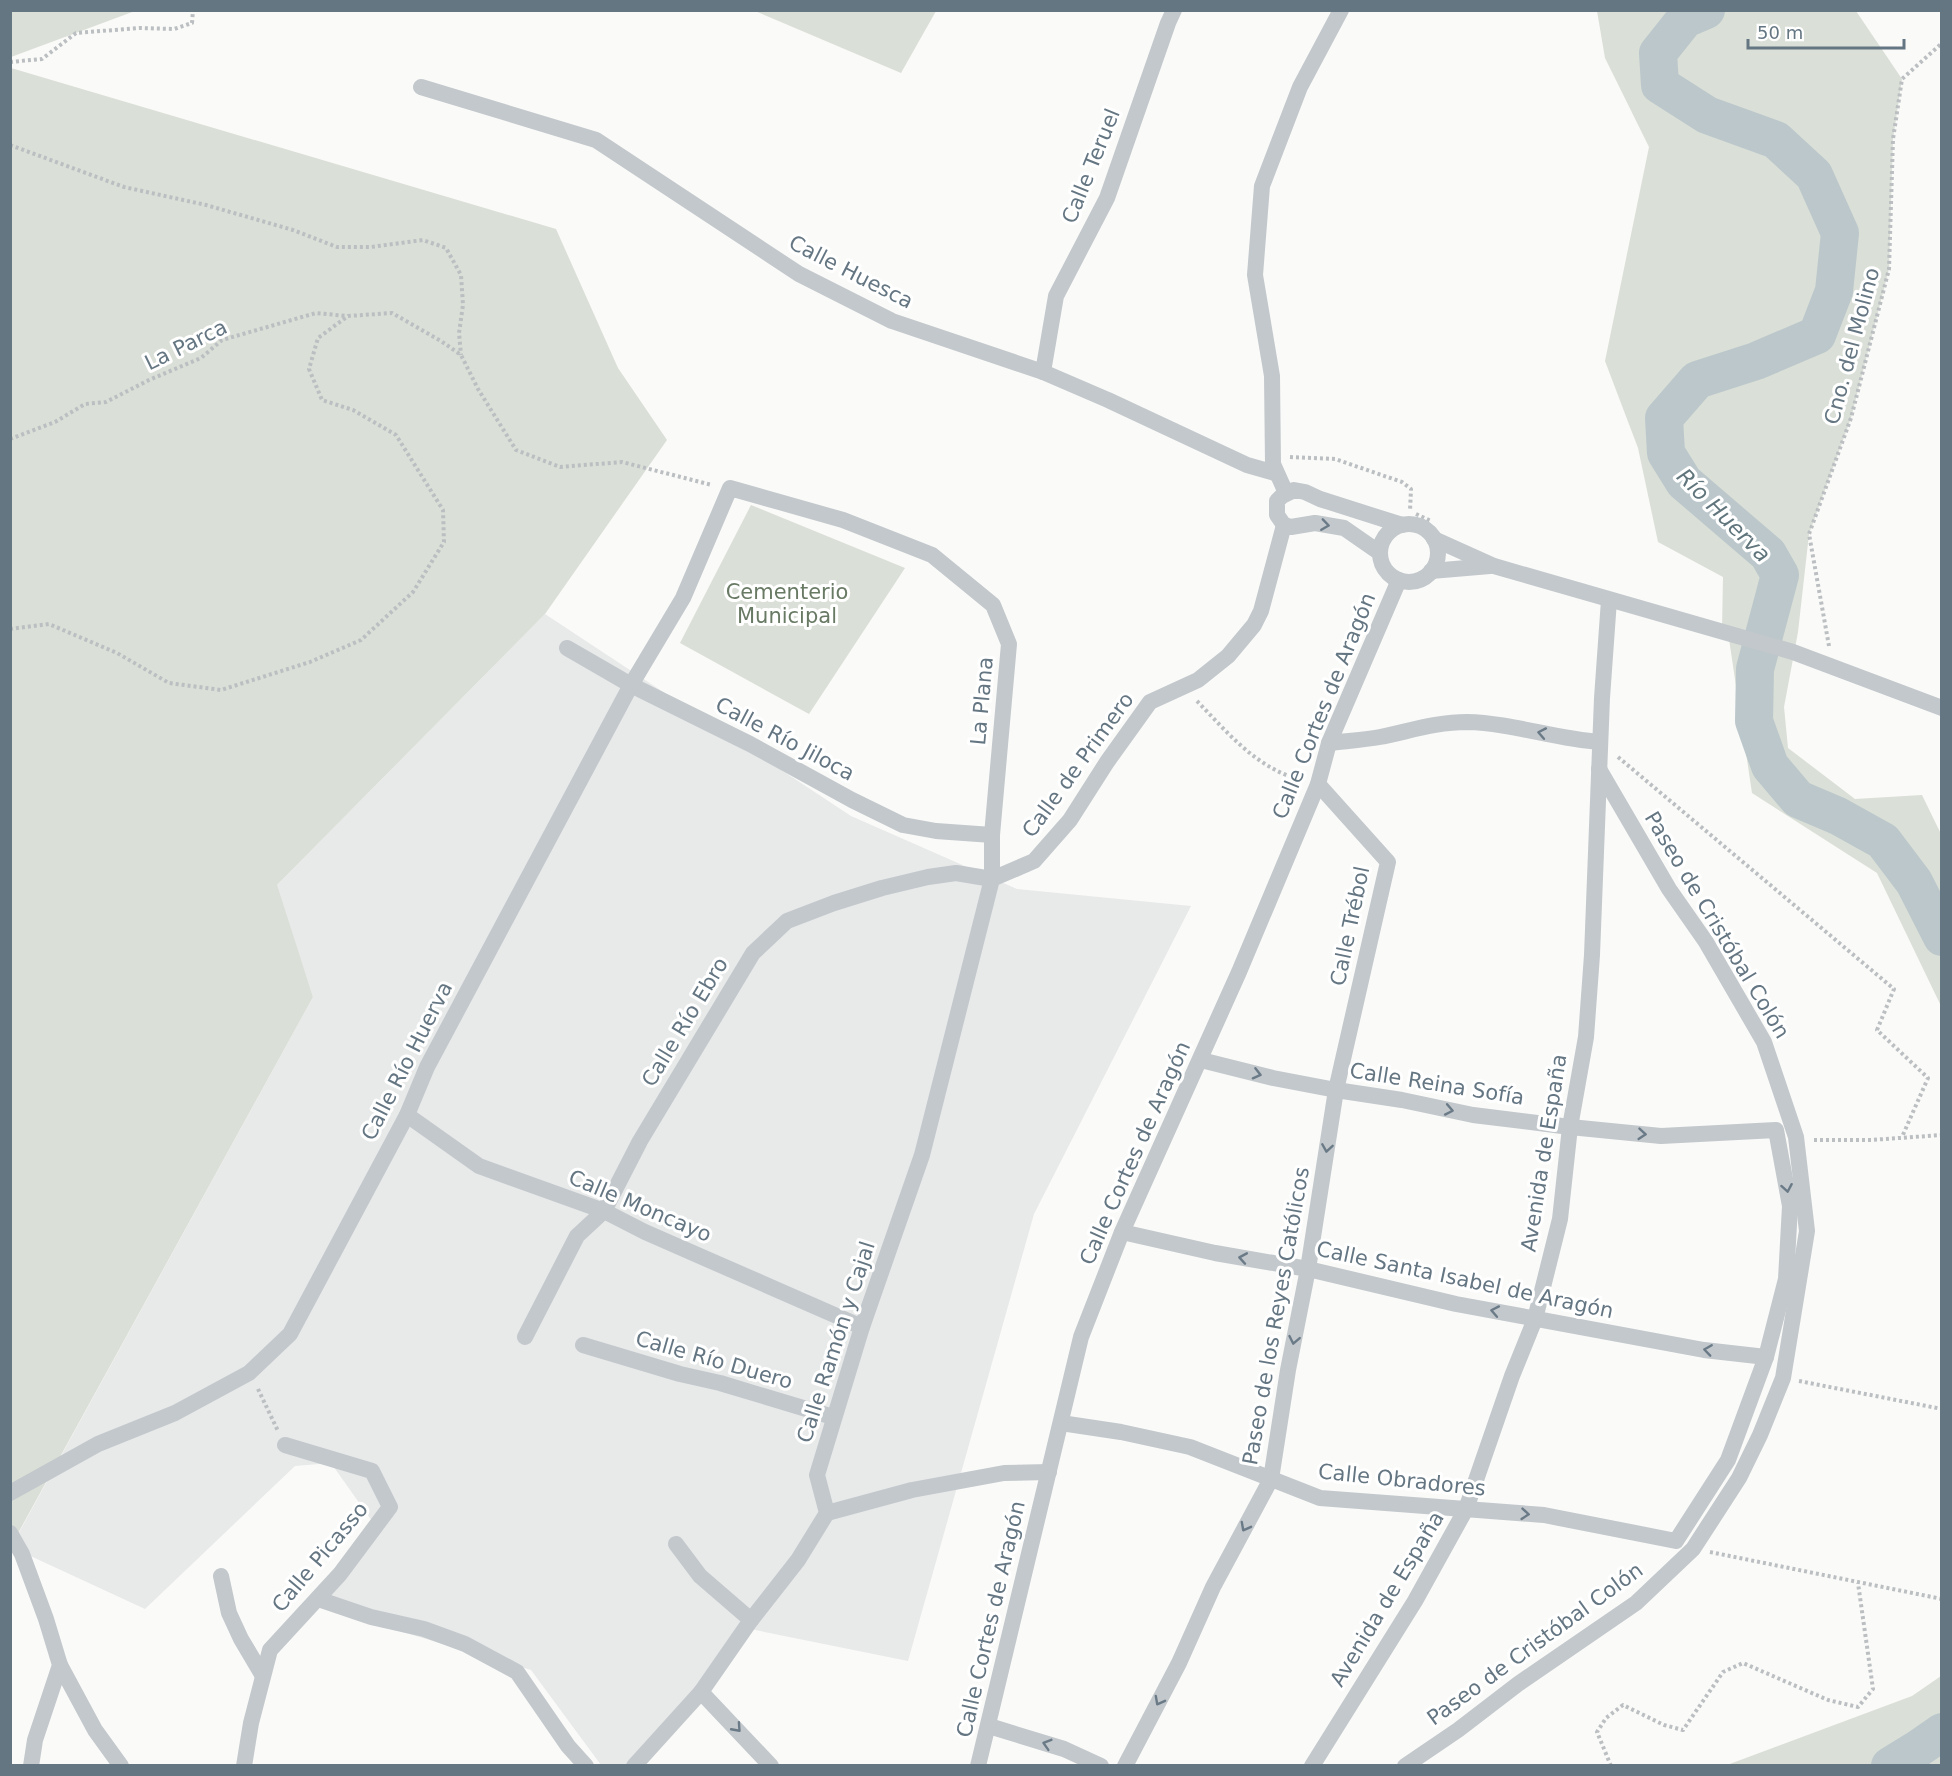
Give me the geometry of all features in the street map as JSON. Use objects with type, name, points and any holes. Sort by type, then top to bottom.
[{"type":"street","name":"Calle Teruel","points":[[1043,372],[1056,296],[1107,198],[1174,10]]},
{"type":"street","points":[[1286,493],[1274,465],[1272,376],[1255,275],[1262,186],[1300,87],[1341,10]]},
{"type":"street","name":"Calle Huesca","points":[[421,87],[596,140],[799,274],[892,321],[1043,372],[1247,465],[1274,465]]},
{"type":"street","name":"Calle Río Huerva","points":[[10,1493],[98,1444],[175,1413],[249,1373],[290,1334],[407,1115],[427,1067],[631,685],[683,598],[730,488]]},
{"type":"street","name":"La Plana","points":[[730,488],[843,520],[932,555],[993,605],[1009,644],[992,835],[992,879]]},
{"type":"street","points":[[1380,553],[1344,528],[1324,524],[1291,527],[1284,525],[1277,515],[1277,501],[1286,493],[1294,490],[1305,492],[1402,525]]},
{"type":"street","points":[[1494,566],[1431,571],[1417,580],[1399,580],[1386,570],[1380,553],[1381,546],[1388,532],[1402,525],[1409,524],[1424,528],[1494,566],[1793,652],[1941,708]]},
{"type":"street","name":"Calle de Primero","points":[[992,879],[1034,861],[1070,820],[1107,762],[1150,702],[1213,670],[1254,625],[1262,611],[1284,525]]},
{"type":"street","points":[[1431,571],[1437,560],[1433,531]]},
{"type":"street","name":"Calle Cortes de Aragón","points":[[978,1766],[1081,1337],[1122,1232],[1201,1060],[1318,784],[1329,743],[1399,580]]},
{"type":"street","name":"Avenida de España","points":[[1312,1766],[1415,1601],[1466,1509],[1512,1376],[1535,1319],[1560,1219],[1570,1127],[1586,1036],[1609,600]]},
{"type":"street","name":"Calle Río Jiloca","points":[[567,648],[631,685],[750,744],[903,825],[936,831],[992,835]]},
{"type":"street","points":[[1329,743],[1380,737],[1429,725],[1469,722],[1505,726],[1579,741],[1600,742]]},
{"type":"street","name":"Paseo de Cristóbal Colón","points":[[1405,1766],[1458,1730],[1518,1684],[1636,1603],[1693,1549],[1739,1478],[1760,1435],[1783,1378],[1807,1231],[1796,1137],[1764,1042],[1706,942],[1669,889],[1599,768]]},
{"type":"street","name":"Calle Trébol","points":[[1318,784],[1388,862],[1336,1090]]},
{"type":"street","name":"Calle Río Ebro","points":[[525,1337],[577,1236],[604,1211],[640,1141],[753,953],[787,921],[844,900],[928,877],[956,873],[992,879]]},
{"type":"street","name":"Calle Ramón y Cajal","points":[[827,1513],[817,1475],[862,1327],[922,1155],[992,879]]},
{"type":"street","name":"Calle Reina Sofía","points":[[1201,1060],[1273,1078],[1402,1100],[1473,1115],[1570,1127],[1661,1136],[1776,1130],[1790,1217],[1786,1279],[1766,1357]]},
{"type":"street","name":"Paseo de los Reyes Católicos","points":[[1125,1766],[1179,1662],[1213,1587],[1271,1479],[1288,1370],[1308,1269],[1336,1090]]},
{"type":"street","name":"Calle Moncayo","points":[[407,1115],[479,1166],[604,1211],[645,1232],[862,1327]]},
{"type":"street","name":"Calle Santa Isabel de Aragón","points":[[1122,1232],[1215,1253],[1308,1269],[1456,1304],[1704,1350],[1766,1357]]},
{"type":"street","name":"Calle Río Duero","points":[[583,1345],[833,1417]]},
{"type":"street","name":"Calle Obradores","points":[[1061,1423],[1120,1432],[1190,1447],[1320,1498],[1544,1515],[1676,1541],[1728,1460],[1766,1357]]},
{"type":"street","name":"Calle Picasso","points":[[244,1766],[251,1723],[270,1650],[340,1574],[390,1507],[372,1471],[285,1445]]},
{"type":"street","points":[[634,1766],[701,1692],[751,1620],[798,1560],[827,1513],[912,1490],[1004,1473],[1049,1472]]},
{"type":"street","points":[[10,1533],[26,1565],[60,1665],[95,1730],[121,1766]]},
{"type":"street","points":[[676,1544],[700,1576],[751,1620]]},
{"type":"street","points":[[221,1576],[233,1622],[263,1676]]},
{"type":"street","points":[[318,1599],[371,1617],[424,1629],[465,1644],[517,1672],[568,1746],[586,1766]]},
{"type":"street","points":[[31,1766],[35,1740],[60,1665]]},
{"type":"street","points":[[701,1692],[771,1766]]},
{"type":"street","points":[[989,1726],[1064,1749],[1101,1766]]},
{"type":"path","points":[[10,62],[42,59],[76,33],[139,28],[174,29],[192,23],[193,10]]},
{"type":"path","name":"Cno. del Molino","points":[[1833,667],[1809,534],[1851,418],[1889,268],[1893,139],[1902,79],[1941,43]]},
{"type":"path","points":[[10,146],[124,187],[206,205],[293,230],[337,247],[371,247],[423,240],[446,248],[461,275],[463,305],[459,333],[461,355],[478,389],[516,450],[560,467],[622,462],[730,488]]},
{"type":"path","name":"La Parca","points":[[10,439],[55,422],[85,404],[106,402],[149,380],[201,358],[222,340],[316,313],[348,316],[392,314],[441,341],[461,355]]},
{"type":"path","points":[[10,629],[49,624],[117,653],[170,683],[221,690],[310,662],[361,640],[413,592],[444,542],[443,510],[396,435],[353,410],[322,400],[309,369],[318,338],[348,316]]},
{"type":"path","points":[[1274,465],[1335,459],[1402,482],[1411,489],[1410,511],[1433,531]]},
{"type":"path","points":[[1183,687],[1260,762],[1292,778],[1318,784]]},
{"type":"path","points":[[1600,742],[1894,989],[1877,1030],[1928,1078],[1902,1137]]},
{"type":"path","points":[[1796,1137],[1815,1140],[1941,1134]]},
{"type":"path","points":[[249,1373],[285,1445]]},
{"type":"path","points":[[1783,1378],[1941,1409]]},
{"type":"path","points":[[1693,1549],[1941,1599]]},
{"type":"path","points":[[1611,1766],[1597,1732],[1605,1718],[1623,1705],[1664,1725],[1683,1730],[1723,1672],[1743,1663],[1828,1700],[1858,1707],[1872,1689],[1858,1583]]},
{"type":"shaded area","points":[[545,614],[851,816],[1017,889],[1191,906],[1034,1214],[908,1661],[745,1628],[633,1765],[601,1765],[531,1670],[318,1607],[372,1521],[331,1463],[295,1466],[145,1609],[11,1547],[313,997],[276,886]]},
{"type":"green space","points":[[11,10],[135,10],[135,11],[11,57]]},
{"type":"green space","points":[[755,11],[936,11],[901,73]]},
{"type":"green space","points":[[1597,11],[1856,11],[1902,79],[1893,139],[1889,269],[1851,418],[1809,534],[1798,632],[1784,707],[1788,748],[1855,799],[1922,795],[1941,834],[1941,1006],[1877,873],[1752,793],[1729,639],[1722,630],[1723,577],[1658,542],[1638,448],[1605,361],[1649,147],[1605,58]]},
{"type":"green space","points":[[11,68],[556,229],[618,368],[667,440],[545,614],[277,885],[313,997],[11,1546]]},
{"type":"green space","name":"Cementerio Municipal","points":[[751,505],[905,568],[809,714],[680,643]]},
{"type":"green space","points":[[1941,1676],[1941,1765],[1727,1765],[1912,1696]]},
{"type":"waterway","name":"Río Huerva","points":[[1706,10],[1685,19],[1658,53],[1660,85],[1707,115],[1776,140],[1814,175],[1840,233],[1834,291],[1817,335],[1756,361],[1697,380],[1664,418],[1666,453],[1684,482],[1768,554],[1780,575],[1755,669],[1754,721],[1770,766],[1798,799],[1838,816],[1883,841],[1914,882],[1942,937]]},
{"type":"waterway","name":"Río Huerva","points":[[1890,1766],[1942,1732]]}]
